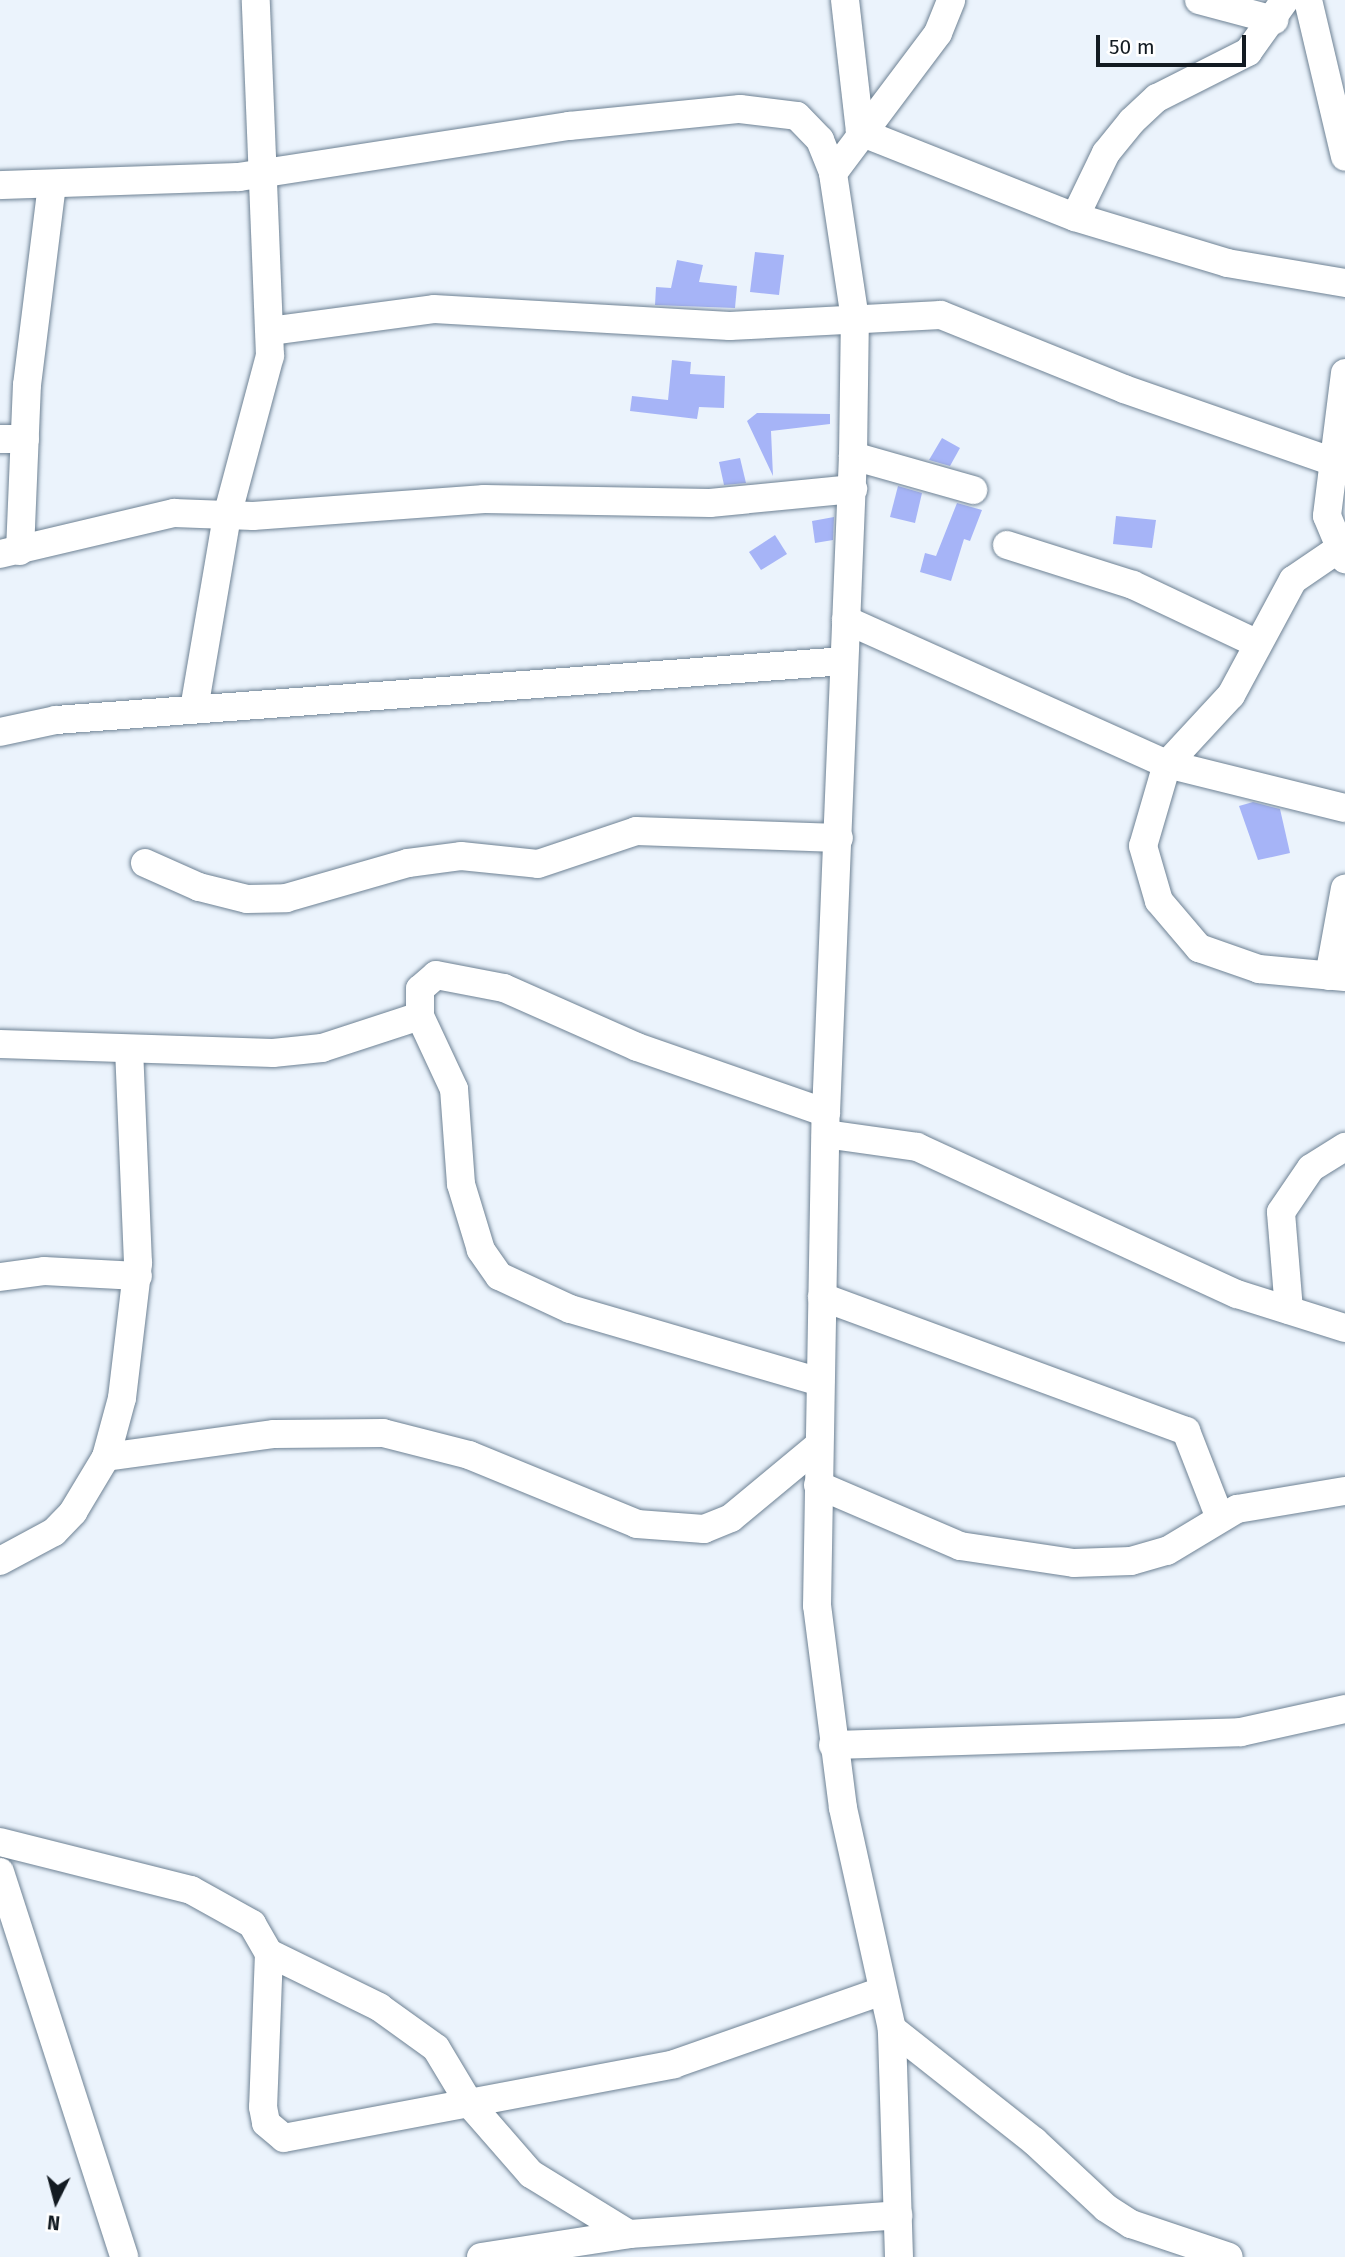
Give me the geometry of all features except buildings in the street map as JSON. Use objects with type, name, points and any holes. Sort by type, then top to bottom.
[{"type":"street","points":[[194,709],[227,516],[266,377],[270,331],[258,173],[256,0]]},
{"type":"street","points":[[845,0],[860,132]]},
{"type":"street","points":[[832,173],[860,132],[938,33],[951,0]]},
{"type":"street","points":[[1199,0],[1280,10]]},
{"type":"street","points":[[1308,0],[1335,56],[1345,157]]},
{"type":"street","points":[[1075,217],[1106,152],[1132,121],[1157,98],[1248,52],[1280,10]]},
{"type":"street","points":[[0,185],[52,185],[258,173],[569,126],[740,109],[797,116],[820,140],[832,173],[855,319],[853,489],[826,1124],[818,1485],[819,1658],[833,1745],[892,2029],[900,2257]]},
{"type":"street","points":[[860,132],[1075,217],[1227,263],[1345,283]]},
{"type":"street","points":[[52,185],[12,439],[10,552],[174,513],[227,516],[484,499],[710,503],[853,489]]},
{"type":"street","points":[[270,331],[434,309],[730,326],[941,315],[1124,389],[1334,462]]},
{"type":"street","points":[[1345,380],[1328,516],[1341,555],[1293,580],[1231,695],[1167,764],[1143,846],[1159,901],[1178,928],[1222,961],[1337,976],[1345,888]]},
{"type":"street","points":[[853,456],[973,490]]},
{"type":"street","points":[[1007,545],[1133,585],[1258,644]]},
{"type":"street","points":[[846,620],[1167,764],[1345,808]]},
{"type":"street","points":[[0,732],[194,709],[844,661]]},
{"type":"street","points":[[145,863],[199,887],[247,898],[286,898],[408,863],[461,856],[538,864],[636,831],[839,838]]},
{"type":"street","points":[[820,1382],[570,1309],[499,1276],[481,1250],[461,1184],[454,1089],[420,1016],[420,989],[436,975],[504,988],[637,1047],[826,1124],[928,1151],[1116,1241],[1289,1310],[1345,1328]]},
{"type":"street","points":[[0,1044],[34,1041],[129,1050],[300,1051],[420,1016]]},
{"type":"street","points":[[0,1561],[54,1532],[106,1457],[122,1398],[138,1276],[129,1050]]},
{"type":"street","points":[[1289,1310],[1281,1212],[1311,1168],[1345,1147]]},
{"type":"street","points":[[0,1277],[44,1271],[138,1276]]},
{"type":"street","points":[[822,1297],[1186,1432],[1220,1518]]},
{"type":"street","points":[[106,1457],[274,1434],[383,1433],[470,1455],[637,1524],[685,1530],[731,1518],[819,1445]]},
{"type":"street","points":[[818,1485],[960,1546],[1074,1563],[1131,1561],[1167,1551],[1220,1518],[1267,1501],[1345,1491]]},
{"type":"street","points":[[833,1745],[1241,1732],[1345,1709]]},
{"type":"street","points":[[0,1842],[191,1890],[253,1924],[269,1953],[263,2107],[273,2133],[296,2139],[674,2064],[883,1991]]},
{"type":"street","points":[[0,1872],[6,1914],[124,2257]]},
{"type":"street","points":[[269,1953],[416,2032],[436,2048],[469,2103],[548,2188],[629,2234]]},
{"type":"street","points":[[892,2029],[1034,2141],[1106,2208],[1131,2224],[1229,2257]]},
{"type":"street","points":[[481,2257],[629,2234],[898,2216]]}]
